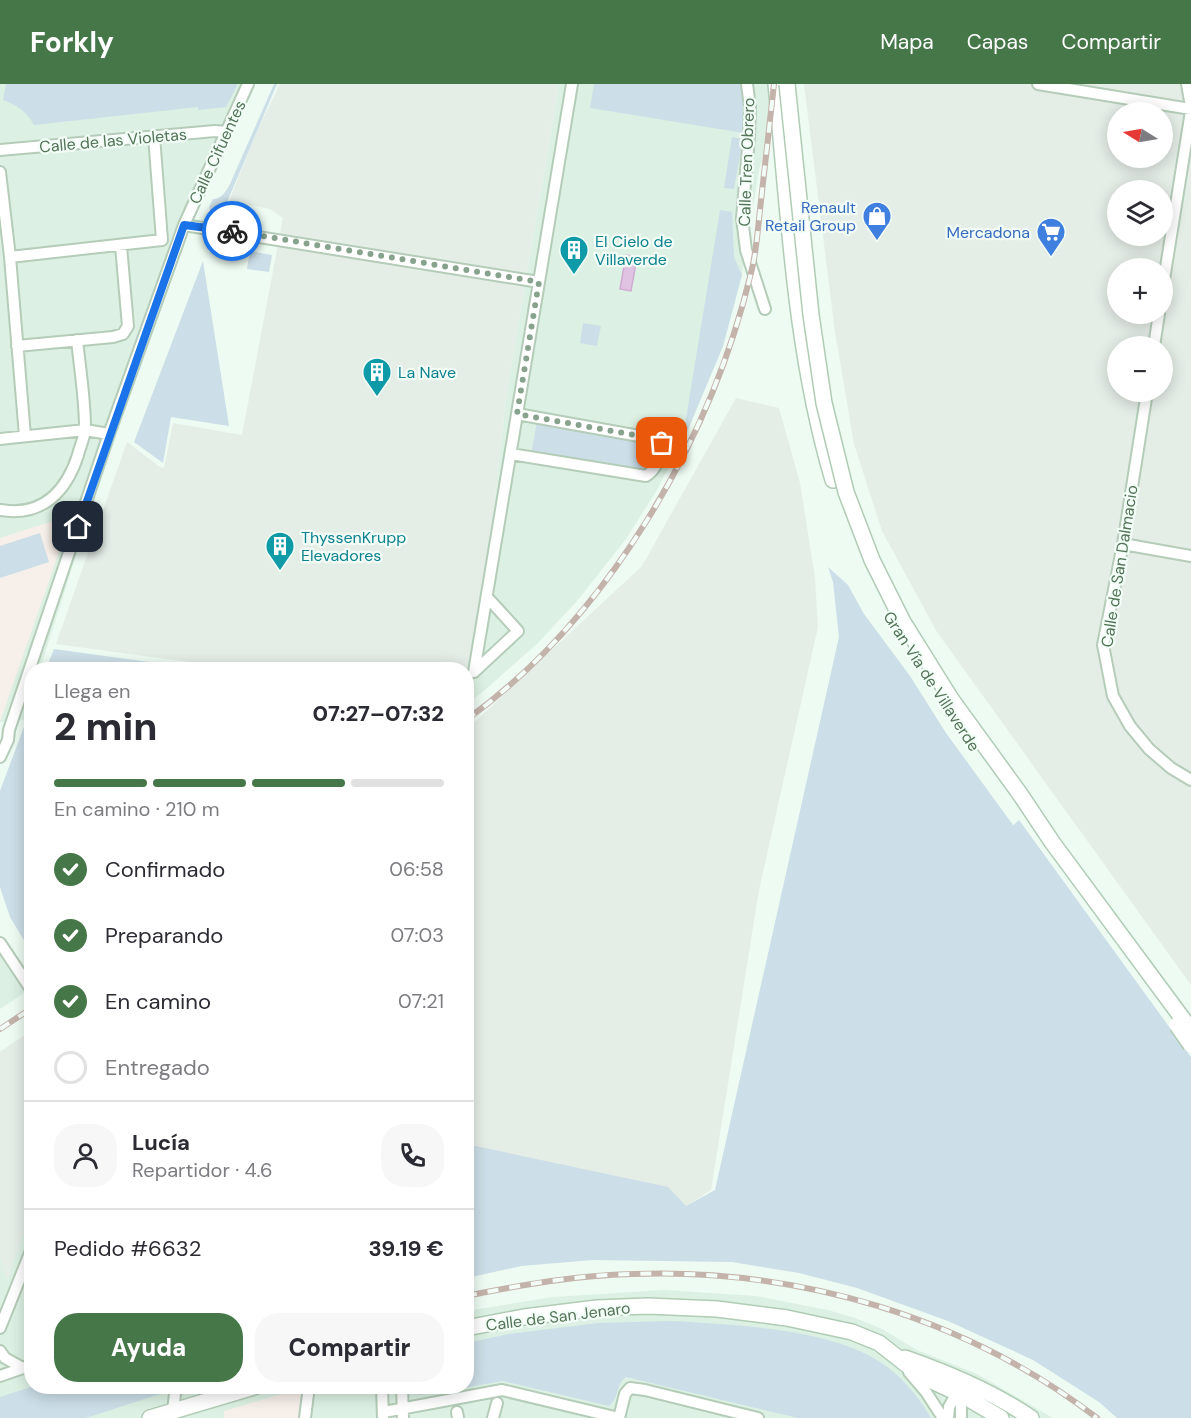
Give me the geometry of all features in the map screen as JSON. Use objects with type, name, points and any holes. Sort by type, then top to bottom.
[{"type":"street","name":"Calle Cifuentes","points":[[32,662],[109,434],[184,225],[248,84]]},
{"type":"street","points":[[487,597],[518,631],[474,672],[572,84]]},
{"type":"street","name":"Calle Tren Obrero","points":[[747,84],[750,107],[749,137],[742,218],[746,250],[765,309]]},
{"type":"street","name":"Gran Vía de Villaverde","points":[[776,84],[799,313],[808,378],[821,439],[854,542],[877,595],[897,633],[946,708],[1041,842],[1191,1045]]},
{"type":"street","name":"Gran Vía de Villaverde","points":[[787,84],[810,305],[824,403],[846,492],[872,560],[903,622],[951,699],[1052,842],[1191,1030]]},
{"type":"street","points":[[1038,84],[1191,114]]},
{"type":"street","points":[[1168,258],[1191,114],[1187,84]]},
{"type":"street","name":"Calle de las Violetas","points":[[0,150],[215,131],[226,132]]},
{"type":"street","points":[[10,257],[162,240],[154,136]]},
{"type":"street","points":[[0,172],[10,257],[25,436]]},
{"type":"street","points":[[184,225],[539,282]]},
{"type":"street","points":[[17,346],[123,334],[128,326],[122,246]]},
{"type":"street","points":[[0,510],[28,510],[47,503],[65,485],[85,430],[77,340]]},
{"type":"street","name":"Calle de San Dalmacio","points":[[1145,402],[1123,544],[1103,645],[1113,696],[1130,726],[1149,749],[1191,780]]},
{"type":"street","points":[[511,454],[646,476],[652,473],[662,452],[662,443],[656,439],[517,414]]},
{"type":"street","points":[[0,437],[85,430],[109,434]]},
{"type":"street","points":[[1123,544],[1191,556]]},
{"type":"street","name":"Calle Cifuentes","points":[[0,757],[8,740],[9,730],[24,686]]},
{"type":"street","name":"Calle Cifuentes","points":[[0,740],[9,730]]},
{"type":"street","points":[[0,943],[24,979]]},
{"type":"street","points":[[0,1328],[24,1268]]},
{"type":"street","name":"Calle de San Jenaro","points":[[474,1326],[501,1319],[597,1308],[648,1306],[717,1309],[820,1323],[879,1343],[921,1376],[987,1393],[1031,1418]]},
{"type":"street","points":[[0,1351],[5,1358],[24,1366]]},
{"type":"street","points":[[894,1354],[926,1392],[943,1418]]},
{"type":"street","points":[[0,1376],[24,1368]]},
{"type":"street","points":[[948,1418],[949,1407],[960,1387]]},
{"type":"street","points":[[960,1387],[961,1418]]},
{"type":"street","name":"Calle de San Jenaro","points":[[960,1387],[995,1418]]},
{"type":"street","points":[[382,1394],[383,1415],[403,1413],[502,1390],[619,1418],[625,1394],[630,1388],[758,1418]]},
{"type":"street","points":[[172,1414],[175,1394]]},
{"type":"street","points":[[150,1418],[172,1414],[233,1394]]},
{"type":"street","points":[[305,1418],[308,1394]]},
{"type":"street","points":[[402,1394],[403,1413]]},
{"type":"street","points":[[493,1418],[497,1403]]},
{"type":"shaded area","points":[[0,84],[250,84],[188,222],[129,388],[42,662],[24,662],[24,720],[0,722]]},
{"type":"shaded area","points":[[6,84],[238,84],[226,107],[198,110],[198,107],[34,125],[21,110],[3,100]]},
{"type":"shaded area","points":[[274,84],[277,84],[222,214],[211,212],[209,207],[213,199],[221,196],[230,184]]},
{"type":"shaded area","points":[[280,84],[559,84],[506,396],[487,573],[470,662],[189,662],[56,644],[127,442],[164,468],[173,423],[242,435],[283,218],[270,209],[229,201],[257,131]]},
{"type":"shaded area","points":[[559,84],[787,84],[759,170],[742,275],[723,346],[687,432],[657,490],[626,539],[577,601],[538,643],[474,698],[474,662],[471,662],[487,573],[506,396]]},
{"type":"shaded area","points":[[594,84],[740,84],[745,108],[744,133],[590,108]]},
{"type":"shaded area","points":[[804,84],[1191,84],[1191,985],[937,632],[882,531],[854,444],[835,332]]},
{"type":"shaded area","points":[[732,137],[743,139],[734,189],[724,188]]},
{"type":"shaded area","points":[[720,210],[732,212],[734,257],[742,275],[723,346],[687,432],[684,431]]},
{"type":"shaded area","points":[[250,251],[272,255],[269,272],[247,269]]},
{"type":"shaded area","points":[[626,255],[637,257],[631,291],[620,289]]},
{"type":"shaded area","points":[[203,261],[229,426],[171,417],[163,463],[134,442]]},
{"type":"shaded area","points":[[583,323],[601,326],[597,346],[580,343]]},
{"type":"shaded area","points":[[736,398],[779,408],[800,483],[815,578],[818,627],[759,890],[711,1190],[686,1206],[585,1257],[520,1264],[474,1274],[474,722],[642,566]]},
{"type":"shaded area","points":[[537,421],[651,440],[659,448],[647,472],[531,455]]},
{"type":"shaded area","points":[[53,521],[66,532],[0,722],[0,538]]},
{"type":"shaded area","points":[[40,533],[49,562],[0,578],[0,546]]},
{"type":"shaded area","points":[[828,567],[848,585],[864,614],[910,676],[946,733],[1013,825],[1010,828],[1019,820],[1191,1057],[1191,1418],[1117,1418],[1099,1402],[1033,1360],[948,1321],[857,1288],[799,1273],[732,1262],[593,1260],[521,1266],[474,1276],[474,1146],[668,1187],[686,1206],[715,1190],[839,637],[833,582]]},
{"type":"shaded area","points":[[54,649],[149,662],[49,662]]},
{"type":"shaded area","points":[[24,727],[24,940],[10,917],[0,887],[0,791]]},
{"type":"shaded area","points":[[0,950],[24,986],[24,993],[0,1009]]},
{"type":"shaded area","points":[[24,1036],[24,1394],[474,1394],[474,1310],[553,1297],[664,1290],[756,1296],[828,1310],[855,1318],[882,1329],[917,1350],[977,1374],[1053,1418],[0,1418],[0,1052]]},
{"type":"shaded area","points":[[24,1036],[24,1232],[7,1280],[0,1257],[0,1052]]},
{"type":"shaded area","points":[[672,1321],[725,1324],[813,1336],[865,1353],[886,1366],[911,1390],[931,1418],[798,1418],[626,1377],[609,1406],[503,1381],[474,1386],[474,1342],[509,1334],[598,1323]]},
{"type":"shaded area","points":[[24,1389],[24,1394],[160,1394],[86,1418],[0,1418],[0,1397]]},
{"type":"shaded area","points":[[281,1394],[301,1394],[298,1418],[224,1418],[224,1411]]},
{"type":"railway","points":[[474,714],[517,679],[564,631],[608,578],[646,521],[680,461],[709,399],[733,336],[751,273],[774,84]]},
{"type":"railway","points":[[0,1029],[24,1013]]},
{"type":"railway","points":[[474,1294],[549,1281],[633,1274],[695,1274],[756,1280],[817,1290],[877,1306],[936,1326],[992,1352],[1046,1383],[1097,1418]]},
{"type":"way so far","points":[[232,231],[539,282],[517,414],[656,439],[662,443]]},
{"type":"place","name":"Renault Retail Group","points":[[877,242]]},
{"type":"place","name":"Mercadona","points":[[1051,258]]},
{"type":"place","name":"El Cielo de Villaverde","points":[[574,276]]},
{"type":"place","name":"La Nave","points":[[377,398]]},
{"type":"place","name":"ThyssenKrupp Elevadores","points":[[280,572]]},
{"type":"route","points":[[78,527],[184,225],[232,231]]}]
